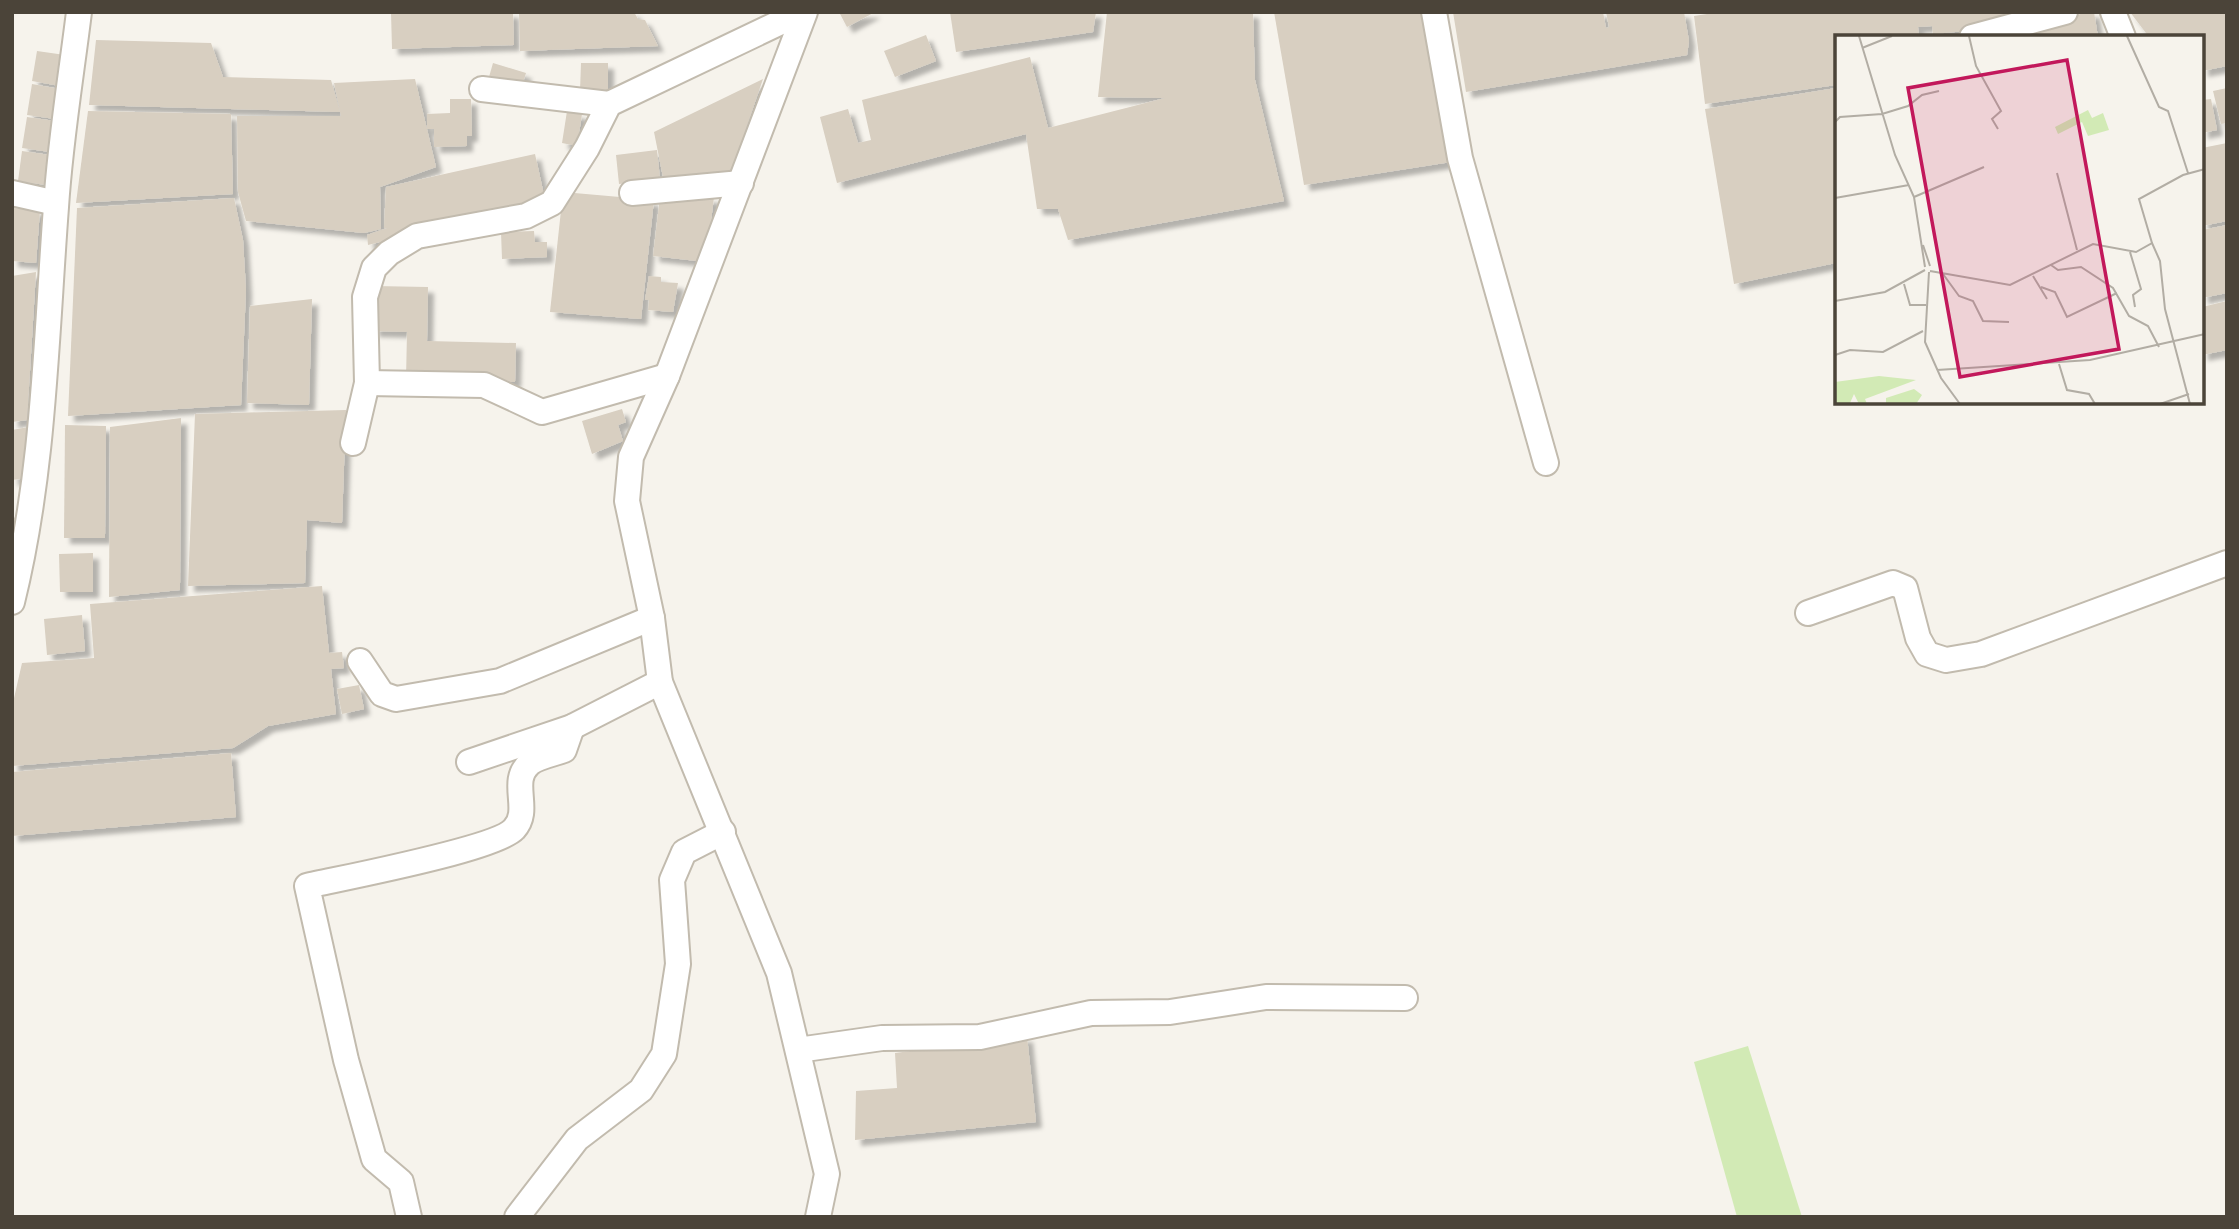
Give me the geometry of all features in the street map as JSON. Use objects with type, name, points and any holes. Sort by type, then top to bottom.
[{"type":"street","points":[[12,602],[23,558],[39,440],[56,203],[79,12]]},
{"type":"street","points":[[482,89],[608,104],[804,12]]},
{"type":"street","points":[[804,12],[667,376],[631,457],[627,501],[652,618],[660,682],[779,973],[827,1174],[818,1217]]},
{"type":"street","points":[[1434,12],[1460,158],[1546,463]]},
{"type":"street","points":[[1979,35],[2065,12]]},
{"type":"street","points":[[2113,12],[2122,35]]},
{"type":"street","points":[[353,443],[368,383],[365,297],[374,268],[389,253],[417,236],[526,216],[552,203],[587,148],[608,104]]},
{"type":"street","points":[[632,192],[741,183]]},
{"type":"street","points":[[12,193],[56,203]]},
{"type":"street","points":[[368,383],[484,385],[542,412],[667,376]]},
{"type":"street","points":[[1808,613],[1893,583],[1905,587],[1918,638],[1927,653],[1946,660],[1981,654],[2055,629],[2227,563]]},
{"type":"street","points":[[360,661],[382,694],[396,699],[500,681],[652,618]]},
{"type":"street","points":[[470,761],[572,727],[660,682]]},
{"type":"street","points":[[409,1217],[401,1182],[374,1159],[346,1060],[307,886],[467,849],[513,831],[522,815],[520,780],[524,772],[529,764],[564,750],[572,727]]},
{"type":"street","points":[[517,1217],[577,1139],[641,1090],[664,1054],[678,964],[673,880],[684,852],[723,832]]},
{"type":"street","points":[[798,1050],[882,1038],[980,1037],[1091,1013],[1170,1012],[1266,997],[1405,999]]},
{"type":"green space","points":[[1748,1046],[1802,1217],[1737,1217],[1694,1062]]},
{"type":"building","points":[[391,12],[513,12],[514,45],[392,49]]},
{"type":"building","points":[[519,12],[634,12],[638,19],[645,20],[658,46],[520,51]]},
{"type":"building","points":[[839,12],[875,12],[847,27]]},
{"type":"building","points":[[950,12],[1096,12],[1093,32],[956,52]]},
{"type":"building","points":[[1107,12],[1253,12],[1255,80],[1284,201],[1068,240],[1058,209],[1037,209],[1026,134],[837,183],[820,117],[848,109],[858,143],[871,140],[862,100],[1030,57],[1048,128],[1165,98],[1098,97]]},
{"type":"building","points":[[1274,12],[1427,12],[1451,162],[1304,185]]},
{"type":"building","points":[[1453,12],[1603,12],[1606,28],[1609,27],[1606,12],[1684,12],[1689,41],[1687,55],[1466,92]]},
{"type":"building","points":[[1720,12],[2004,12],[2004,19],[1966,31],[1933,34],[1932,26],[1918,27],[1919,35],[1835,35],[1835,85],[1705,104],[1694,16]]},
{"type":"building","points":[[2094,12],[2098,35],[2001,35]]},
{"type":"building","points":[[2130,12],[2227,12],[2227,66],[2204,71],[2204,35],[2147,35]]},
{"type":"building","points":[[926,35],[936,61],[895,77],[884,51]]},
{"type":"building","points":[[96,40],[211,43],[223,77],[331,80],[340,112],[89,105]]},
{"type":"building","points":[[37,51],[65,55],[60,86],[32,81]]},
{"type":"building","points":[[493,63],[526,73],[522,86],[489,77]]},
{"type":"building","points":[[581,63],[608,63],[608,91],[580,91]]},
{"type":"building","points":[[415,79],[436,167],[380,187],[381,229],[364,233],[246,221],[238,192],[237,116],[341,116],[334,83]]},
{"type":"building","points":[[763,79],[731,172],[664,182],[654,132]]},
{"type":"building","points":[[32,84],[60,89],[55,119],[27,115]]},
{"type":"building","points":[[1835,88],[1835,263],[1734,284],[1705,109]]},
{"type":"building","points":[[2227,88],[2227,123],[2221,124],[2213,91]]},
{"type":"building","points":[[450,99],[471,99],[472,136],[467,136],[467,146],[434,147],[434,129],[427,129],[427,114],[450,113]]},
{"type":"building","points":[[2211,99],[2217,130],[2204,133],[2204,100]]},
{"type":"building","points":[[88,111],[231,114],[233,194],[76,203]]},
{"type":"building","points":[[567,111],[582,114],[577,146],[562,143]]},
{"type":"building","points":[[27,117],[55,121],[50,152],[22,148]]},
{"type":"building","points":[[2227,143],[2227,221],[2204,226],[2204,148]]},
{"type":"building","points":[[657,150],[660,179],[619,184],[616,155]]},
{"type":"building","points":[[22,151],[50,155],[46,185],[18,181]]},
{"type":"building","points":[[535,154],[544,195],[534,203],[368,245],[367,235],[387,228],[384,228],[386,187]]},
{"type":"building","points":[[563,192],[654,200],[641,319],[550,312]]},
{"type":"building","points":[[660,197],[714,197],[706,262],[653,256]]},
{"type":"building","points":[[234,198],[243,240],[246,290],[241,405],[68,416],[77,208]]},
{"type":"building","points":[[13,208],[40,210],[36,263],[12,261]]},
{"type":"building","points":[[2227,225],[2227,293],[2204,298],[2204,230]]},
{"type":"building","points":[[534,231],[535,242],[547,242],[547,257],[502,259],[501,232]]},
{"type":"building","points":[[36,272],[27,420],[12,422],[12,276]]},
{"type":"building","points":[[649,276],[661,277],[661,282],[678,283],[673,312],[648,310],[649,300],[645,300]]},
{"type":"building","points":[[374,286],[428,287],[427,341],[516,343],[515,382],[406,379],[407,332],[373,331]]},
{"type":"building","points":[[312,299],[309,405],[247,403],[250,306]]},
{"type":"building","points":[[2227,301],[2227,350],[2204,355],[2204,307]]},
{"type":"building","points":[[622,409],[626,422],[618,425],[623,441],[592,454],[582,421]]},
{"type":"building","points":[[346,410],[342,523],[307,520],[305,583],[188,586],[195,414]]},
{"type":"building","points":[[181,418],[180,590],[109,597],[110,427]]},
{"type":"building","points":[[65,425],[106,426],[105,538],[64,538]]},
{"type":"building","points":[[34,426],[28,478],[12,480],[12,430]]},
{"type":"building","points":[[23,516],[12,567],[12,518]]},
{"type":"building","points":[[93,553],[93,592],[60,592],[59,554]]},
{"type":"building","points":[[322,586],[329,653],[342,652],[344,668],[331,669],[336,714],[268,726],[233,748],[12,766],[12,707],[22,663],[94,658],[90,604]]},
{"type":"building","points":[[82,615],[85,651],[47,655],[44,619]]},
{"type":"building","points":[[359,685],[364,709],[342,714],[337,689]]},
{"type":"building","points":[[231,753],[236,817],[12,836],[12,772]]},
{"type":"building","points":[[1027,1036],[1036,1122],[855,1140],[856,1091],[897,1088],[895,1053]]}]
